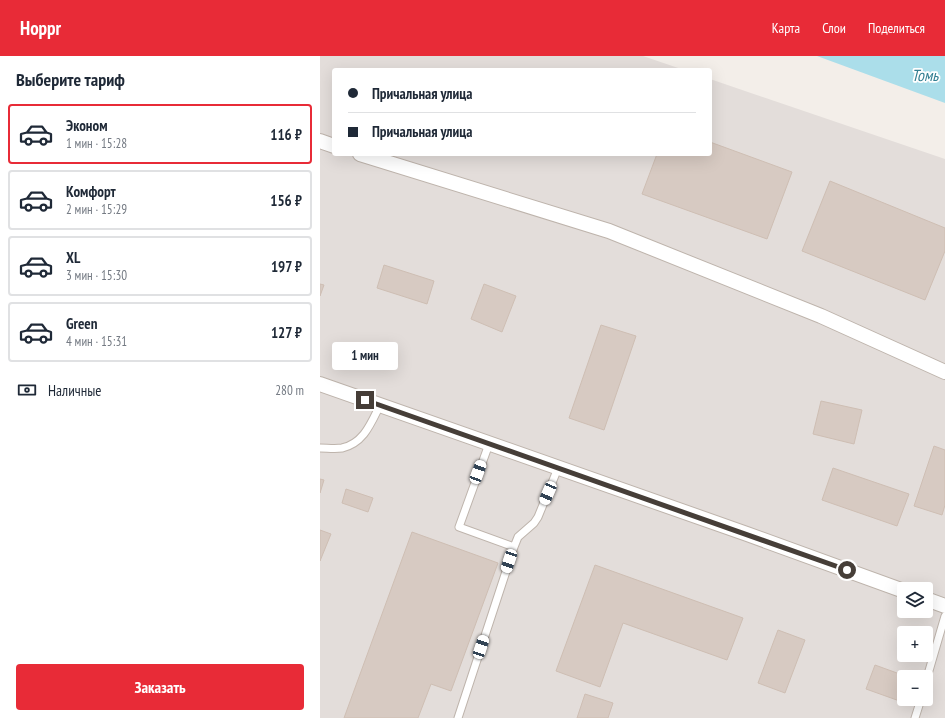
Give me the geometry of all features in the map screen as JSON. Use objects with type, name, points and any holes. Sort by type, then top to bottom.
[{"type":"street","points":[[320,142],[332,145]]},
{"type":"street","points":[[366,156],[609,231],[821,316],[945,372]]},
{"type":"street","points":[[320,384],[747,534],[897,588]]},
{"type":"street","points":[[933,602],[945,606]]},
{"type":"lane","points":[[320,448],[340,448],[351,445],[358,440],[367,431],[380,405]]},
{"type":"lane","points":[[489,444],[459,527],[514,547]]},
{"type":"lane","points":[[458,718],[518,537],[534,523],[538,517],[558,468]]},
{"type":"lane","points":[[929,670],[945,616]]},
{"type":"lane","points":[[915,718],[919,706]]},
{"type":"shaded area","points":[[320,56],[643,56],[678,68],[332,68],[332,156],[712,156],[712,80],[945,159],[945,718],[320,718]]},
{"type":"water","name":"Томь","points":[[817,56],[945,56],[945,103]]},
{"type":"building","points":[[712,143],[792,172],[767,239],[642,194],[656,156],[712,156]]},
{"type":"building","points":[[830,181],[945,228],[945,251],[925,300],[802,251]]},
{"type":"building","points":[[384,265],[434,281],[427,304],[377,288]]},
{"type":"building","points":[[320,284],[324,285],[320,296]]},
{"type":"building","points":[[484,284],[516,296],[502,332],[471,319]]},
{"type":"building","points":[[601,325],[636,336],[604,430],[569,418]]},
{"type":"building","points":[[821,401],[862,410],[854,444],[813,434]]},
{"type":"building","points":[[934,446],[945,450],[945,505],[942,515],[914,506]]},
{"type":"building","points":[[833,468],[909,494],[897,526],[822,500]]},
{"type":"building","points":[[320,479],[324,480],[320,493]]},
{"type":"building","points":[[346,489],[373,498],[368,512],[342,503]]},
{"type":"building","points":[[320,530],[331,534],[320,561]]},
{"type":"building","points":[[412,532],[498,563],[451,691],[431,684],[418,718],[344,718]]},
{"type":"building","points":[[595,565],[743,618],[727,660],[623,623],[600,687],[556,671]]},
{"type":"building","points":[[778,630],[805,640],[785,693],[758,683]]},
{"type":"building","points":[[875,665],[897,673],[897,700],[866,689]]},
{"type":"building","points":[[585,694],[613,703],[608,718],[577,718]]},
{"type":"route","points":[[365,400],[847,570]]}]
